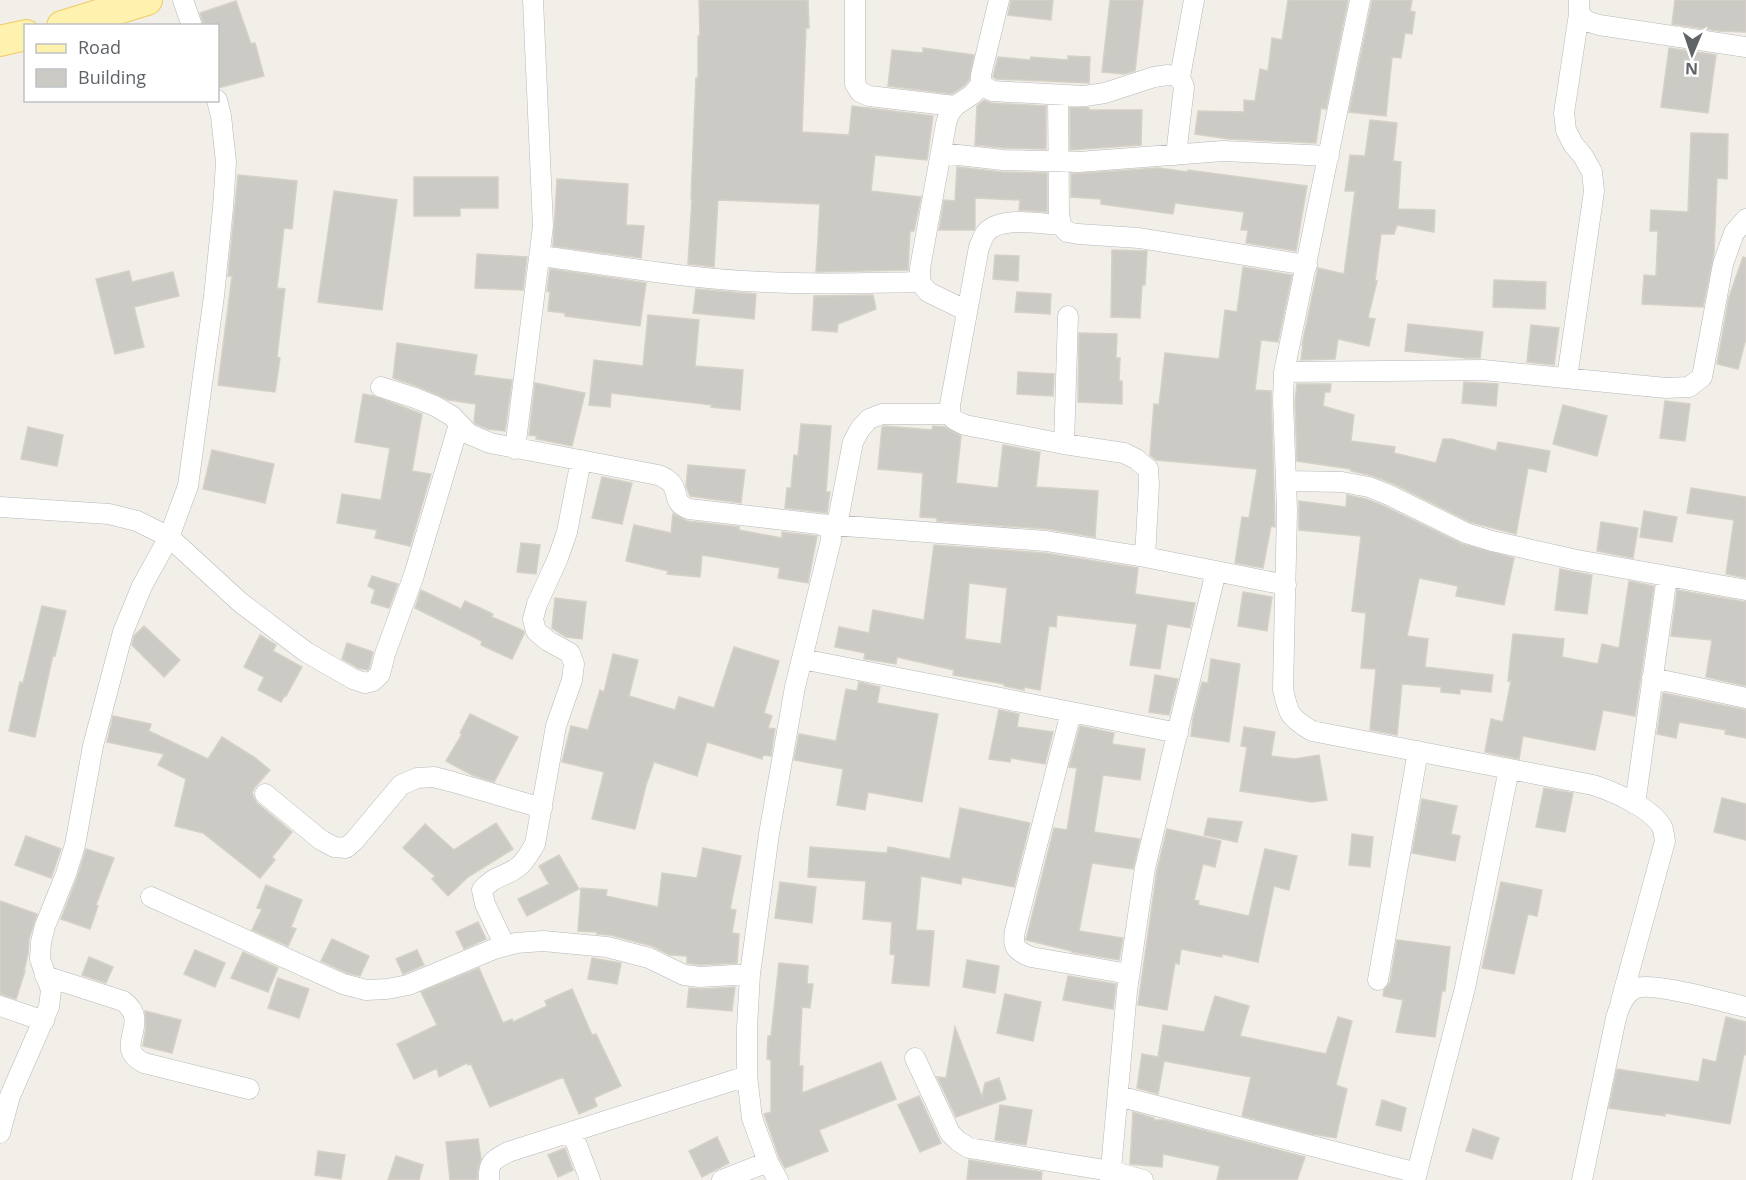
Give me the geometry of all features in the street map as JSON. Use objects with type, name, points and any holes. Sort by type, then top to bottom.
[{"type":"main road","points":[[69,24],[147,0]]},
{"type":"main road","points":[[0,41],[24,35]]},
{"type":"street","points":[[183,0],[191,24]]},
{"type":"street","points":[[515,449],[543,226],[533,0]]},
{"type":"street","points":[[855,0],[855,84],[860,92],[869,96],[955,106]]},
{"type":"street","points":[[968,311],[928,291],[920,282],[922,254],[946,124],[955,106],[973,94],[981,84],[981,75],[999,0]]},
{"type":"street","points":[[1176,155],[1184,87],[1180,77],[1194,0]]},
{"type":"street","points":[[1360,0],[1284,372],[1283,411],[1287,481],[1283,689],[1287,710],[1297,722],[1312,731],[1593,785],[1607,789],[1635,804],[1653,816],[1663,828],[1665,841],[1616,1018],[1582,1180]]},
{"type":"street","points":[[1579,7],[1587,21],[1599,25],[1746,46]]},
{"type":"street","points":[[1567,378],[1594,191],[1592,172],[1566,130],[1564,113],[1579,7]]},
{"type":"street","points":[[981,84],[992,91],[1085,96],[1105,93],[1154,77],[1168,75],[1180,77]]},
{"type":"street","points":[[1058,94],[1061,225],[1067,232],[1139,238],[1307,265]]},
{"type":"street","points":[[0,1133],[10,1096],[49,1007],[51,990],[39,959],[45,926],[75,845],[93,746],[123,632],[141,586],[169,537],[188,486],[223,208],[225,162],[218,102]]},
{"type":"street","points":[[941,153],[1003,159],[1079,162],[1223,151],[1329,156]]},
{"type":"street","points":[[1284,372],[1483,370],[1666,388],[1689,387],[1702,377],[1723,264],[1734,233],[1746,219]]},
{"type":"street","points":[[1061,225],[1015,222],[996,225],[986,233],[980,247],[950,414],[954,421],[965,425],[1124,453],[1136,459],[1148,469],[1145,557]]},
{"type":"street","points":[[541,256],[724,280],[809,283],[920,282]]},
{"type":"street","points":[[1064,444],[1068,316]]},
{"type":"street","points":[[381,387],[435,406],[452,416],[469,434],[490,443],[667,478],[676,490],[677,501],[682,507],[689,509],[828,525],[1046,542],[1145,557],[1286,585]]},
{"type":"street","points":[[778,1180],[768,1162],[752,1118],[747,1076],[750,974],[769,834],[795,687],[831,540],[828,525],[853,442],[860,429],[870,419],[882,414],[950,414]]},
{"type":"street","points":[[0,507],[109,514],[137,521],[169,537],[241,603],[306,652],[352,679],[365,682],[374,681],[380,674],[410,586],[459,424]]},
{"type":"street","points":[[505,946],[485,904],[482,890],[489,881],[517,868],[525,861],[535,844],[556,726],[572,680],[574,664],[570,653],[548,641],[536,631],[533,619],[567,532],[581,460]]},
{"type":"street","points":[[1287,481],[1342,482],[1369,487],[1466,533],[1577,560],[1746,590]]},
{"type":"street","points":[[1111,1175],[1130,974],[1145,868],[1216,571]]},
{"type":"street","points":[[1635,804],[1666,576]]},
{"type":"street","points":[[802,659],[1178,733]]},
{"type":"street","points":[[1653,678],[1746,698]]},
{"type":"street","points":[[1071,712],[1013,943],[1018,951],[1031,957],[1130,974]]},
{"type":"street","points":[[1378,980],[1418,751]]},
{"type":"street","points":[[1118,1096],[1416,1177],[1465,988],[1509,769]]},
{"type":"street","points":[[265,794],[321,840],[334,847],[346,848],[401,784],[417,778],[434,777],[542,808]]},
{"type":"street","points":[[151,897],[343,984],[366,990],[408,985],[516,942],[543,941],[607,947],[649,958],[684,975],[700,977],[750,974]]},
{"type":"street","points":[[45,976],[123,1001],[130,1006],[134,1012],[135,1022],[130,1044],[135,1059],[249,1089]]},
{"type":"street","points":[[1621,1001],[1636,988],[1660,988],[1746,1007]]},
{"type":"street","points":[[0,1006],[44,1021]]},
{"type":"street","points":[[915,1058],[950,1133],[969,1148],[1143,1180]]},
{"type":"street","points":[[489,1180],[489,1168],[492,1161],[508,1152],[747,1076]]},
{"type":"street","points":[[572,1132],[590,1180]]},
{"type":"street","points":[[722,1180],[768,1162]]},
{"type":"building","points":[[699,0],[808,0],[809,28],[806,28],[802,132],[849,135],[852,106],[933,116],[927,160],[875,155],[871,191],[921,197],[914,231],[910,231],[908,270],[816,272],[820,204],[718,200],[714,267],[688,264],[696,78],[698,78],[698,36],[700,36]]},
{"type":"building","points":[[1011,0],[1053,0],[1051,20],[1008,15]]},
{"type":"building","points":[[1110,0],[1143,0],[1135,71],[1124,74],[1102,72]]},
{"type":"building","points":[[1288,0],[1348,0],[1326,109],[1321,108],[1316,143],[1229,139],[1195,134],[1198,111],[1244,112],[1244,100],[1255,101],[1260,69],[1268,71],[1272,38],[1282,40]]},
{"type":"building","points":[[1372,0],[1412,0],[1410,11],[1415,12],[1412,34],[1405,33],[1401,58],[1392,57],[1386,116],[1349,112]]},
{"type":"building","points":[[1675,0],[1746,0],[1746,32],[1719,31],[1672,24]]},
{"type":"building","points":[[236,1],[251,44],[255,43],[264,76],[219,88],[219,24],[203,24],[200,13]]},
{"type":"building","points":[[923,48],[974,55],[969,80],[952,94],[888,86],[892,50],[923,53]]},
{"type":"building","points":[[1669,48],[1716,55],[1708,113],[1661,107]]},
{"type":"building","points":[[1068,56],[1090,57],[1089,83],[996,79],[993,77],[998,57],[1068,60]]},
{"type":"building","points":[[984,100],[991,103],[1046,106],[1046,149],[975,145],[977,106]]},
{"type":"building","points":[[1070,107],[1089,108],[1089,110],[1142,110],[1141,145],[1070,150]]},
{"type":"building","points":[[1370,120],[1397,123],[1393,161],[1401,162],[1398,209],[1435,210],[1434,232],[1397,225],[1394,234],[1381,234],[1375,281],[1377,281],[1368,318],[1375,319],[1369,346],[1338,339],[1335,359],[1301,360],[1318,268],[1344,274],[1355,191],[1345,191],[1350,155],[1365,156]]},
{"type":"building","points":[[1691,133],[1728,134],[1727,179],[1717,178],[1714,253],[1703,307],[1642,304],[1644,275],[1656,276],[1658,231],[1650,231],[1651,210],[1688,212]]},
{"type":"building","points":[[957,167],[1002,172],[1047,173],[1047,212],[1019,210],[1020,200],[975,198],[974,230],[939,230],[944,200],[955,201]]},
{"type":"building","points":[[1158,168],[1307,186],[1296,251],[1246,243],[1248,230],[1241,230],[1244,212],[1175,203],[1173,214],[1101,204],[1101,199],[1071,197],[1071,174]]},
{"type":"building","points":[[238,175],[297,181],[292,229],[284,228],[277,288],[285,289],[275,392],[218,385],[232,276],[228,276]]},
{"type":"building","points":[[414,177],[498,177],[498,208],[460,208],[460,216],[414,216]]},
{"type":"building","points":[[557,179],[628,184],[626,225],[644,226],[641,258],[553,246]]},
{"type":"building","points":[[334,191],[397,200],[382,310],[318,302]]},
{"type":"building","points":[[1112,250],[1147,251],[1140,318],[1111,317]]},
{"type":"building","points":[[477,254],[527,257],[523,290],[475,288]]},
{"type":"building","points":[[995,255],[1019,256],[1018,281],[993,279]]},
{"type":"building","points":[[1743,257],[1746,258],[1746,338],[1738,369],[1717,364],[1729,297]]},
{"type":"building","points":[[1243,267],[1292,275],[1278,342],[1261,340],[1255,390],[1271,391],[1275,527],[1271,526],[1263,568],[1235,563],[1242,517],[1249,518],[1257,469],[1156,460],[1150,455],[1154,404],[1159,405],[1165,353],[1219,359],[1225,310],[1237,312]]},
{"type":"building","points":[[550,269],[646,283],[640,326],[565,316],[565,313],[548,311],[550,292],[547,291]]},
{"type":"building","points":[[129,271],[132,282],[173,272],[179,296],[134,307],[144,347],[115,354],[96,279]]},
{"type":"building","points":[[1494,280],[1546,282],[1545,309],[1493,307]]},
{"type":"building","points":[[696,289],[756,294],[754,319],[693,313]]},
{"type":"building","points":[[1017,292],[1051,294],[1050,314],[1015,312]]},
{"type":"building","points":[[873,295],[876,309],[838,324],[837,332],[812,330],[814,296]]},
{"type":"building","points":[[648,315],[699,320],[695,366],[743,370],[740,410],[611,393],[610,407],[589,405],[594,360],[643,366]]},
{"type":"building","points":[[1408,324],[1483,332],[1480,358],[1405,351]]},
{"type":"building","points":[[1531,325],[1559,328],[1554,365],[1527,362]]},
{"type":"building","points":[[1079,333],[1117,334],[1116,358],[1120,358],[1119,381],[1122,381],[1122,404],[1078,402]]},
{"type":"building","points":[[397,343],[477,355],[474,375],[512,380],[505,431],[488,429],[476,424],[474,422],[476,404],[449,400],[393,378]]},
{"type":"building","points":[[1018,372],[1054,374],[1053,396],[1017,394]]},
{"type":"building","points":[[1464,382],[1498,384],[1496,406],[1462,403]]},
{"type":"building","points":[[535,383],[585,393],[572,446],[536,439],[537,436],[529,435]]},
{"type":"building","points":[[1297,384],[1331,384],[1330,392],[1325,392],[1323,406],[1354,415],[1351,441],[1395,447],[1394,453],[1436,463],[1443,439],[1496,451],[1498,442],[1550,451],[1546,472],[1528,468],[1516,534],[1470,522],[1373,476],[1351,471],[1351,469],[1297,461],[1295,401]]},
{"type":"building","points":[[363,394],[422,414],[412,471],[431,474],[410,546],[375,538],[377,530],[337,523],[342,494],[381,500],[390,448],[355,442]]},
{"type":"building","points":[[1665,401],[1690,404],[1685,441],[1660,438]]},
{"type":"building","points":[[1563,405],[1607,416],[1597,456],[1553,444]]},
{"type":"building","points":[[801,424],[831,426],[826,492],[830,492],[827,513],[785,508],[787,488],[791,488],[794,455],[798,456]]},
{"type":"building","points":[[933,426],[945,427],[961,436],[956,483],[998,488],[1003,445],[1040,452],[1036,487],[1098,491],[1095,537],[1047,529],[937,521],[937,518],[920,517],[923,473],[878,469],[882,427],[932,430]]},
{"type":"building","points":[[28,427],[63,435],[57,466],[21,459]]},
{"type":"building","points":[[212,450],[274,464],[265,503],[203,489]]},
{"type":"building","points":[[688,465],[745,470],[741,503],[690,496],[686,486]]},
{"type":"building","points":[[602,477],[632,483],[622,524],[592,518]]},
{"type":"building","points":[[1691,488],[1746,497],[1746,578],[1726,574],[1734,520],[1687,513]]},
{"type":"building","points":[[1347,495],[1384,506],[1462,544],[1514,558],[1504,605],[1456,596],[1458,586],[1419,578],[1407,636],[1428,639],[1425,667],[1493,675],[1491,692],[1460,689],[1460,694],[1441,692],[1441,687],[1402,684],[1397,735],[1370,730],[1376,669],[1361,668],[1366,613],[1352,611],[1361,536],[1299,530],[1299,501],[1346,507]]},
{"type":"building","points":[[1644,511],[1677,517],[1672,542],[1640,537]]},
{"type":"building","points":[[673,514],[687,521],[739,527],[739,530],[782,538],[782,532],[817,536],[808,583],[778,578],[780,568],[702,555],[700,577],[667,574],[668,571],[626,561],[634,525],[671,533]]},
{"type":"building","points":[[1601,522],[1638,528],[1633,558],[1597,551]]},
{"type":"building","points":[[521,543],[540,545],[536,574],[517,572]]},
{"type":"building","points":[[934,545],[1045,553],[1138,568],[1135,594],[1195,603],[1190,628],[1167,624],[1160,669],[1130,665],[1137,624],[1057,615],[1056,627],[1049,626],[1040,690],[1024,687],[1024,690],[953,675],[954,670],[897,657],[896,664],[864,659],[865,653],[835,647],[839,627],[869,633],[873,610],[924,620]],"holes":[[[969,583],[1007,588],[1001,644],[965,639]]]},
{"type":"building","points":[[1560,569],[1592,575],[1587,614],[1555,610]]},
{"type":"building","points":[[372,576],[398,584],[389,608],[371,603],[375,590],[368,586]]},
{"type":"building","points":[[1629,581],[1654,586],[1635,716],[1603,710],[1595,750],[1523,736],[1519,759],[1485,752],[1491,719],[1503,722],[1511,681],[1508,681],[1513,634],[1564,639],[1562,657],[1598,664],[1602,644],[1619,648]]},
{"type":"building","points":[[421,590],[461,609],[465,601],[493,614],[492,617],[524,631],[512,659],[481,645],[482,641],[415,608]]},
{"type":"building","points":[[1677,590],[1746,602],[1746,686],[1706,677],[1712,640],[1671,636]]},
{"type":"building","points":[[1243,592],[1272,597],[1267,631],[1238,626]]},
{"type":"building","points":[[555,598],[586,602],[582,639],[566,637],[552,628]]},
{"type":"building","points":[[42,606],[66,611],[55,656],[53,655],[35,737],[9,731],[20,682],[23,683]]},
{"type":"building","points":[[144,626],[180,660],[164,677],[132,645],[134,636]]},
{"type":"building","points":[[260,635],[276,645],[273,651],[302,667],[281,702],[258,690],[264,677],[244,667]]},
{"type":"building","points":[[347,643],[373,652],[367,670],[342,659]]},
{"type":"building","points":[[734,647],[779,661],[764,713],[772,716],[768,728],[775,729],[771,756],[763,755],[762,759],[707,742],[697,776],[654,762],[635,829],[592,819],[604,772],[562,762],[571,726],[588,730],[600,690],[604,692],[613,654],[638,660],[629,696],[675,710],[679,697],[714,708]]},
{"type":"building","points":[[1211,659],[1240,664],[1229,742],[1191,736],[1202,682],[1208,683]]},
{"type":"building","points":[[1155,675],[1178,679],[1169,715],[1149,712]]},
{"type":"building","points":[[859,682],[880,687],[877,703],[938,714],[922,802],[868,792],[865,810],[837,805],[843,769],[794,760],[799,734],[836,741],[846,689],[857,691]]},
{"type":"building","points":[[1663,693],[1746,710],[1746,738],[1725,734],[1726,730],[1679,722],[1676,738],[1657,734]]},
{"type":"building","points":[[999,710],[1019,714],[1017,727],[1053,732],[1045,764],[1011,758],[1010,762],[989,759]]},
{"type":"building","points":[[470,714],[518,737],[494,782],[472,775],[446,761],[462,734],[460,733]]},
{"type":"building","points":[[113,716],[151,724],[149,731],[208,759],[222,737],[270,770],[252,793],[257,803],[292,832],[272,857],[275,860],[260,878],[203,833],[175,826],[186,779],[158,765],[164,754],[107,742]]},
{"type":"building","points":[[1080,726],[1114,733],[1112,744],[1145,749],[1140,780],[1103,775],[1094,832],[1140,839],[1133,869],[1092,863],[1079,931],[1123,938],[1119,960],[1072,952],[1026,940],[1054,828],[1067,830],[1077,768],[1069,767]]},
{"type":"building","points":[[1244,727],[1275,732],[1271,756],[1294,759],[1319,755],[1327,800],[1312,802],[1240,791],[1247,747],[1241,746]]},
{"type":"building","points":[[1544,788],[1573,793],[1565,832],[1536,827]]},
{"type":"building","points":[[1722,798],[1746,804],[1746,840],[1714,832]]},
{"type":"building","points":[[1422,799],[1457,806],[1451,834],[1460,836],[1455,861],[1412,853]]},
{"type":"building","points":[[960,808],[1030,823],[1014,887],[962,877],[961,884],[921,876],[916,930],[934,931],[929,986],[892,983],[895,955],[890,954],[892,922],[863,919],[866,881],[808,877],[810,847],[887,853],[888,847],[950,859]]},
{"type":"building","points":[[1208,818],[1242,822],[1237,842],[1204,835]]},
{"type":"building","points":[[496,823],[513,849],[468,877],[448,896],[432,879],[435,876],[403,848],[425,824],[454,850]]},
{"type":"building","points":[[1167,829],[1221,841],[1215,867],[1203,864],[1194,900],[1199,901],[1198,905],[1249,916],[1265,849],[1297,856],[1289,890],[1274,886],[1258,962],[1222,954],[1222,957],[1181,949],[1179,964],[1175,963],[1167,1010],[1138,1005],[1157,870]]},
{"type":"building","points":[[1352,834],[1373,837],[1370,867],[1349,865]]},
{"type":"building","points":[[26,836],[61,849],[51,878],[15,865]]},
{"type":"building","points":[[703,848],[741,856],[730,909],[736,910],[732,933],[739,934],[737,963],[700,965],[687,963],[687,956],[670,955],[652,946],[597,934],[597,932],[578,931],[581,888],[607,890],[606,896],[658,907],[662,873],[697,878]]},
{"type":"building","points":[[86,849],[114,858],[96,905],[98,906],[90,929],[61,919]]},
{"type":"building","points":[[559,855],[579,889],[527,916],[518,899],[549,884],[539,866]]},
{"type":"building","points":[[780,882],[816,887],[812,923],[775,918]]},
{"type":"building","points":[[1501,882],[1542,890],[1537,916],[1528,914],[1514,974],[1482,968]]},
{"type":"building","points":[[266,885],[302,900],[291,927],[296,929],[288,946],[252,930],[262,909],[257,908]]},
{"type":"building","points":[[0,901],[37,914],[29,939],[25,971],[16,999],[0,994]]},
{"type":"building","points":[[478,922],[486,939],[464,949],[456,932]]},
{"type":"building","points":[[332,939],[369,956],[360,976],[347,973],[321,961]]},
{"type":"building","points":[[1397,940],[1450,947],[1445,991],[1442,991],[1435,1037],[1396,1032],[1403,1000],[1383,996],[1390,982]]},
{"type":"building","points":[[195,950],[225,963],[215,987],[184,974]]},
{"type":"building","points":[[417,950],[424,965],[403,974],[396,959]]},
{"type":"building","points":[[243,952],[278,968],[268,992],[231,978]]},
{"type":"building","points":[[89,957],[113,967],[106,983],[82,975]]},
{"type":"building","points":[[592,958],[621,963],[617,984],[588,979]]},
{"type":"building","points":[[967,960],[999,966],[995,993],[963,987]]},
{"type":"building","points":[[779,963],[808,966],[807,984],[813,984],[810,1008],[802,1007],[799,1066],[803,1066],[802,1093],[881,1062],[896,1099],[819,1130],[828,1151],[785,1168],[764,1114],[771,1112],[771,1060],[767,1059],[768,1036],[771,1036]]},
{"type":"building","points":[[479,968],[503,1023],[512,1019],[513,1022],[547,1006],[545,1001],[572,989],[592,1035],[596,1034],[621,1086],[594,1098],[597,1106],[579,1114],[563,1077],[490,1107],[471,1064],[467,1063],[439,1077],[437,1068],[414,1079],[397,1044],[437,1025],[421,992]]},
{"type":"building","points":[[1068,976],[1116,984],[1113,1009],[1063,1000]]},
{"type":"building","points":[[278,978],[309,989],[299,1018],[268,1008]]},
{"type":"building","points":[[735,987],[732,1011],[687,1007],[689,988]]},
{"type":"building","points":[[1005,994],[1041,1002],[1033,1041],[997,1033]]},
{"type":"building","points":[[1215,996],[1249,1006],[1240,1036],[1326,1054],[1338,1017],[1352,1021],[1336,1085],[1347,1089],[1336,1138],[1242,1116],[1251,1077],[1164,1061],[1158,1094],[1137,1088],[1142,1054],[1158,1057],[1163,1025],[1204,1032]]},
{"type":"building","points":[[145,1011],[181,1020],[172,1053],[143,1046],[146,1027]]},
{"type":"building","points":[[1726,1017],[1746,1022],[1746,1055],[1744,1054],[1730,1124],[1665,1113],[1665,1116],[1609,1108],[1617,1069],[1699,1082],[1703,1059],[1716,1062]]},
{"type":"building","points":[[955,1027],[982,1097],[985,1083],[999,1078],[1006,1099],[956,1117],[937,1077],[946,1078]]},
{"type":"building","points":[[919,1096],[941,1143],[920,1152],[898,1105]]},
{"type":"building","points":[[1382,1100],[1406,1108],[1401,1131],[1376,1125]]},
{"type":"building","points":[[1000,1105],[1032,1110],[1026,1145],[995,1140]]},
{"type":"building","points":[[1133,1112],[1154,1118],[1154,1120],[1164,1120],[1305,1157],[1297,1180],[1217,1180],[1220,1166],[1163,1154],[1162,1167],[1130,1164]]},
{"type":"building","points":[[1473,1129],[1499,1138],[1492,1159],[1466,1151]]},
{"type":"building","points":[[717,1137],[729,1163],[702,1177],[689,1151]]},
{"type":"building","points":[[478,1139],[481,1159],[477,1180],[450,1180],[446,1142]]},
{"type":"building","points":[[565,1148],[573,1170],[558,1177],[548,1155]]},
{"type":"building","points":[[318,1151],[345,1155],[341,1179],[315,1175]]},
{"type":"building","points":[[396,1156],[423,1165],[419,1180],[388,1180]]},
{"type":"building","points":[[969,1160],[1042,1172],[1041,1180],[967,1180]]}]
